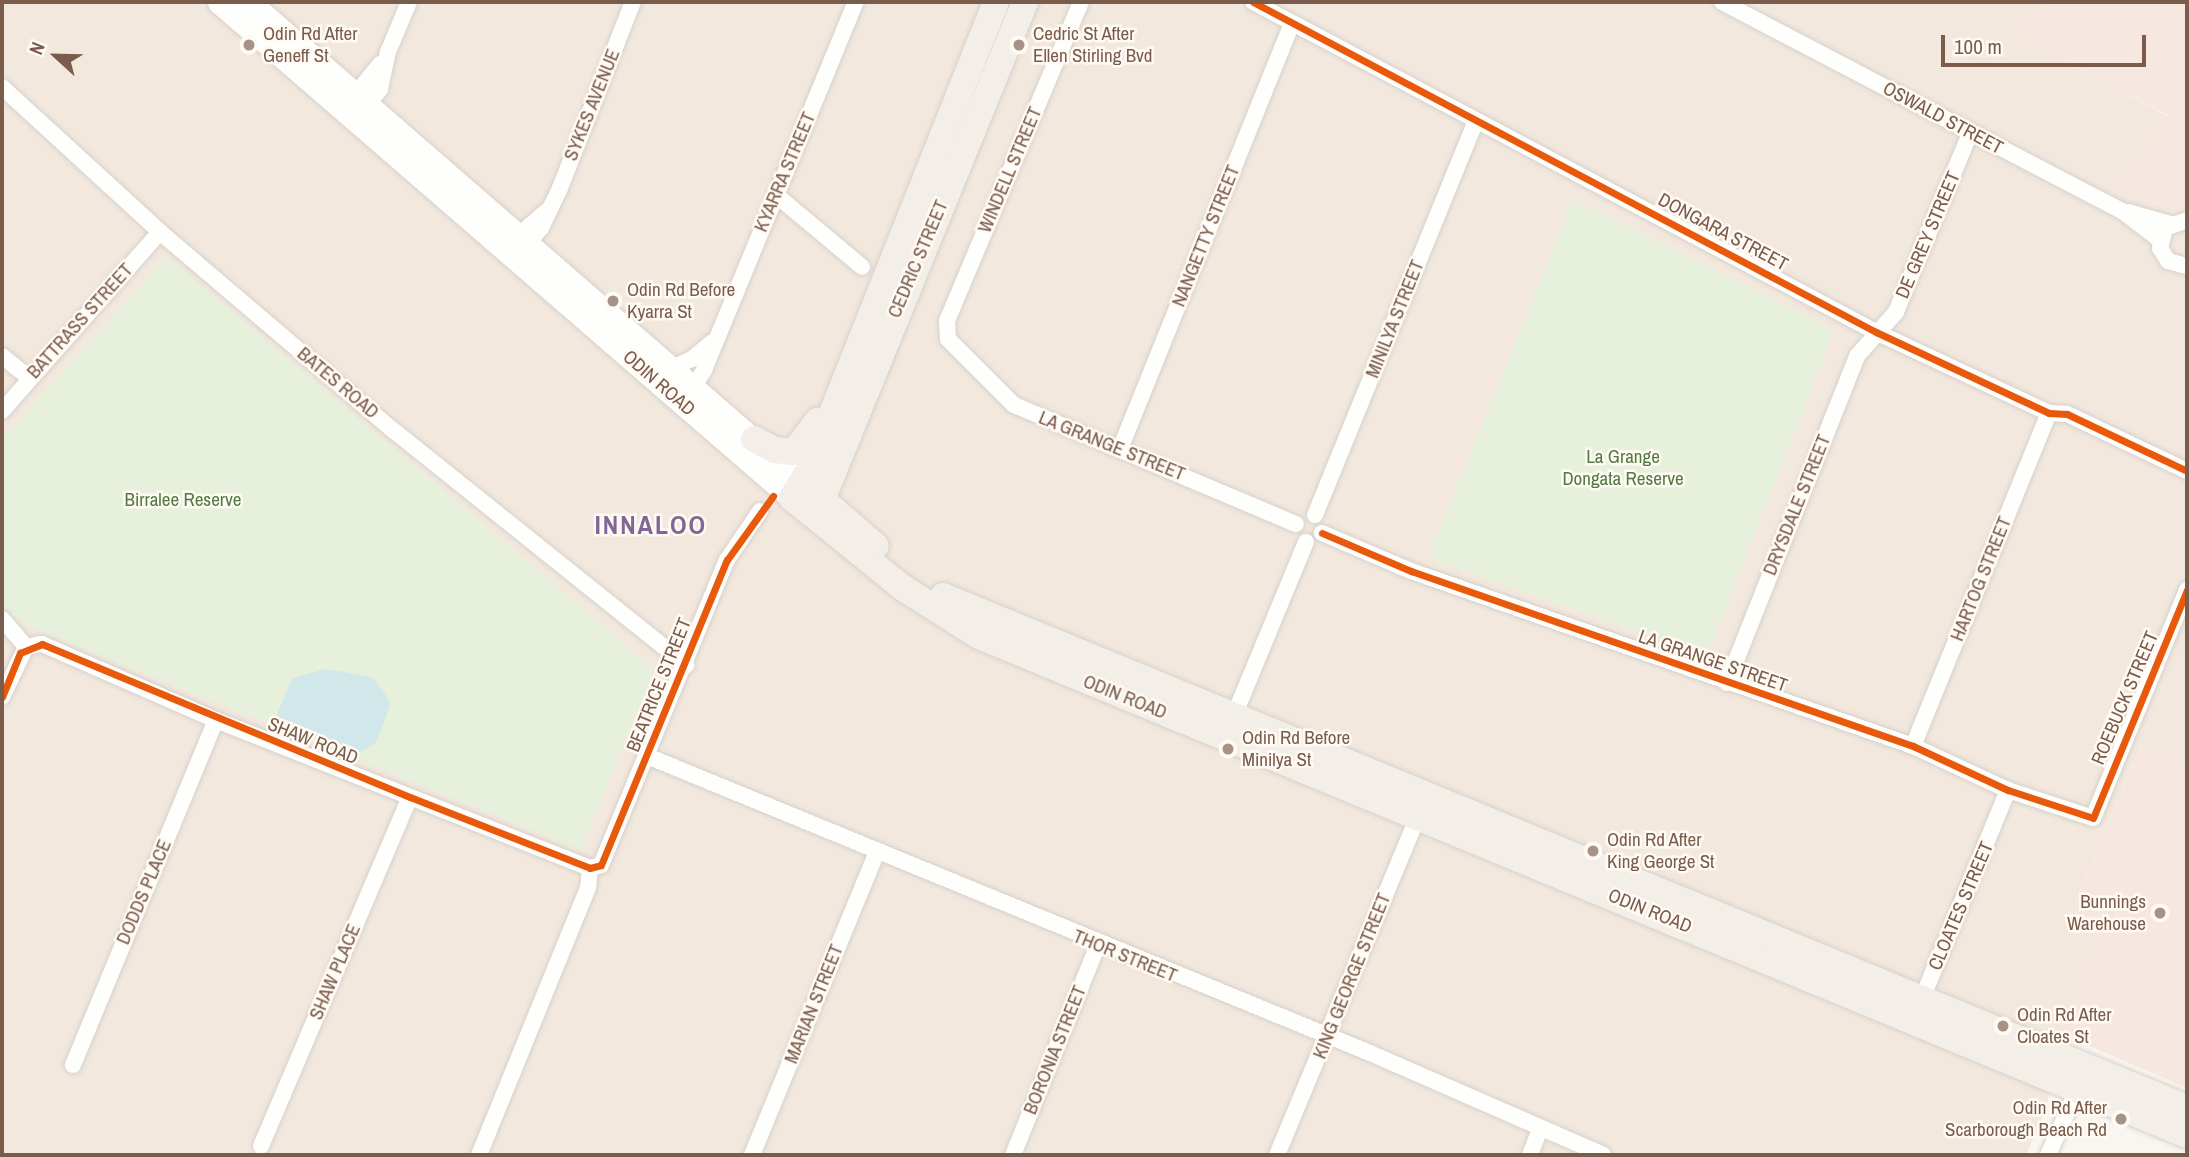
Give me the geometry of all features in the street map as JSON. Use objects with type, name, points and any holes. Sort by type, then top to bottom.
[{"type":"main road","name":"ODIN ROAD","points":[[219,2],[356,106]]},
{"type":"main road","name":"ODIN ROAD","points":[[249,2],[356,106],[819,508],[903,589],[961,627],[1229,728],[2082,1078],[2187,1135]]},
{"type":"main road","name":"CEDRIC STREET","points":[[797,491],[996,2]]},
{"type":"main road","name":"CEDRIC STREET","points":[[819,508],[827,477],[1025,2]]},
{"type":"main road","points":[[754,439],[775,450],[794,452],[812,432],[850,361]]},
{"type":"main road","name":"ODIN ROAD","points":[[689,394],[754,439],[797,491]]},
{"type":"main road","name":"ODIN ROAD","points":[[2082,1078],[2183,1105]]},
{"type":"street","points":[[356,106],[388,52],[409,2]]},
{"type":"street","name":"SYKES AVENUE","points":[[516,246],[550,209],[633,2]]},
{"type":"street","name":"KYARRA STREET","points":[[689,394],[856,2]]},
{"type":"street","name":"WINDELL STREET","points":[[948,339],[947,320],[1081,2]]},
{"type":"street","name":"DONGARA STREET","points":[[1252,2],[1876,332],[2049,413],[2067,414],[2187,471]]},
{"type":"street","name":"OSWALD STREET","points":[[1723,2],[2122,211],[2160,240],[2168,261],[2187,266]]},
{"type":"street","name":"NANGETTY STREET","points":[[1119,449],[1292,24]]},
{"type":"street","name":"BATES ROAD","points":[[2,88],[160,232],[403,439],[685,665]]},
{"type":"street","name":"MINILYA STREET","points":[[1315,515],[1475,122]]},
{"type":"street","name":"DE GREY STREET","points":[[1876,332],[1896,312],[1970,133]]},
{"type":"street","points":[[776,195],[862,267]]},
{"type":"street","points":[[2122,211],[2183,221]]},
{"type":"street","points":[[2160,240],[2183,221]]},
{"type":"street","name":"BATTRASS STREET","points":[[2,411],[160,232]]},
{"type":"street","name":"DRYSDALE STREET","points":[[1727,683],[1857,356],[1876,332]]},
{"type":"street","name":"LA GRANGE STREET","points":[[948,339],[1014,405],[1296,523]]},
{"type":"street","points":[[663,373],[692,359],[712,342]]},
{"type":"street","points":[[2,356],[29,378]]},
{"type":"street","name":"HARTOG STREET","points":[[1913,746],[2049,413]]},
{"type":"street","name":"BEATRICE STREET","points":[[479,1155],[588,888],[590,868],[601,865],[727,560],[760,511]]},
{"type":"street","points":[[1229,728],[1306,542],[1322,533],[1322,523],[1315,515],[1304,515],[1296,523],[1297,536],[1306,542]]},
{"type":"street","name":"LA GRANGE STREET","points":[[1322,533],[1411,571],[1913,746],[2008,790],[2093,818]]},
{"type":"street","name":"ROEBUCK STREET","points":[[2093,818],[2187,590]]},
{"type":"street","points":[[2,619],[26,647],[2,697]]},
{"type":"street","name":"SHAW ROAD","points":[[26,647],[42,644],[216,720],[590,868]]},
{"type":"street","name":"DODDS PLACE","points":[[73,1065],[216,720]]},
{"type":"street","name":"THOR STREET","points":[[647,757],[1098,945],[1327,1037],[1603,1155]]},
{"type":"street","name":"CLOATES STREET","points":[[1917,1011],[2008,790]]},
{"type":"street","name":"SHAW PLACE","points":[[261,1146],[410,797]]},
{"type":"street","name":"KING GEORGE STREET","points":[[1277,1155],[1422,806]]},
{"type":"street","name":"MARIAN STREET","points":[[752,1155],[877,852]]},
{"type":"street","name":"BORONIA STREET","points":[[1013,1155],[1098,945]]},
{"type":"street","points":[[2048,1155],[2082,1078]]},
{"type":"street","points":[[1530,1155],[1540,1129]]},
{"type":"shaded area","points":[[2,2],[2053,2],[2011,31],[2169,117],[2187,222],[2187,763],[2141,745],[2066,924],[2101,939],[2062,1034],[2045,1112],[2026,1155],[2,1155]]},
{"type":"shaded area","points":[[2053,2],[2187,2],[2187,222],[2115,184],[2169,116],[2010,31]]},
{"type":"shaded area","points":[[2141,745],[2187,763],[2187,1088],[2062,1034],[2101,939],[2066,925]]},
{"type":"green space","name":"La Grange Dongata Reserve","points":[[1573,199],[1834,330],[1707,657],[1428,558]]},
{"type":"green space","name":"Birralee Reserve","points":[[167,256],[654,669],[581,850],[27,626],[2,606],[2,439]]},
{"type":"water","points":[[326,669],[372,677],[387,697],[390,706],[376,743],[360,752],[275,719],[292,678]]},
{"type":"cycle path","points":[[1253,2],[1876,332],[2049,413],[2067,414],[2187,471]]},
{"type":"cycle path","points":[[2,697],[20,653],[42,644],[410,797],[590,868],[601,865],[727,560],[773,496]]},
{"type":"cycle path","points":[[1322,533],[1411,571],[1913,746],[2008,790],[2093,818],[2187,590]]},
{"type":"place","name":"Odin Rd After Geneff St","points":[[249,45]]},
{"type":"place","name":"Cedric St After Ellen Stirling Bvd","points":[[1019,45]]},
{"type":"place","name":"Odin Rd Before Kyarra St","points":[[613,301]]},
{"type":"place","name":"Odin Rd Before Minilya St","points":[[1228,749]]},
{"type":"place","name":"Odin Rd After King George St","points":[[1593,851]]},
{"type":"place","name":"Bunnings Warehouse","points":[[2160,913]]},
{"type":"place","name":"Odin Rd After Cloates St","points":[[2003,1026]]},
{"type":"place","name":"Odin Rd After Scarborough Beach Rd","points":[[2121,1119]]},
{"type":"district","name":"INNALOO","points":[[651,525]]}]
